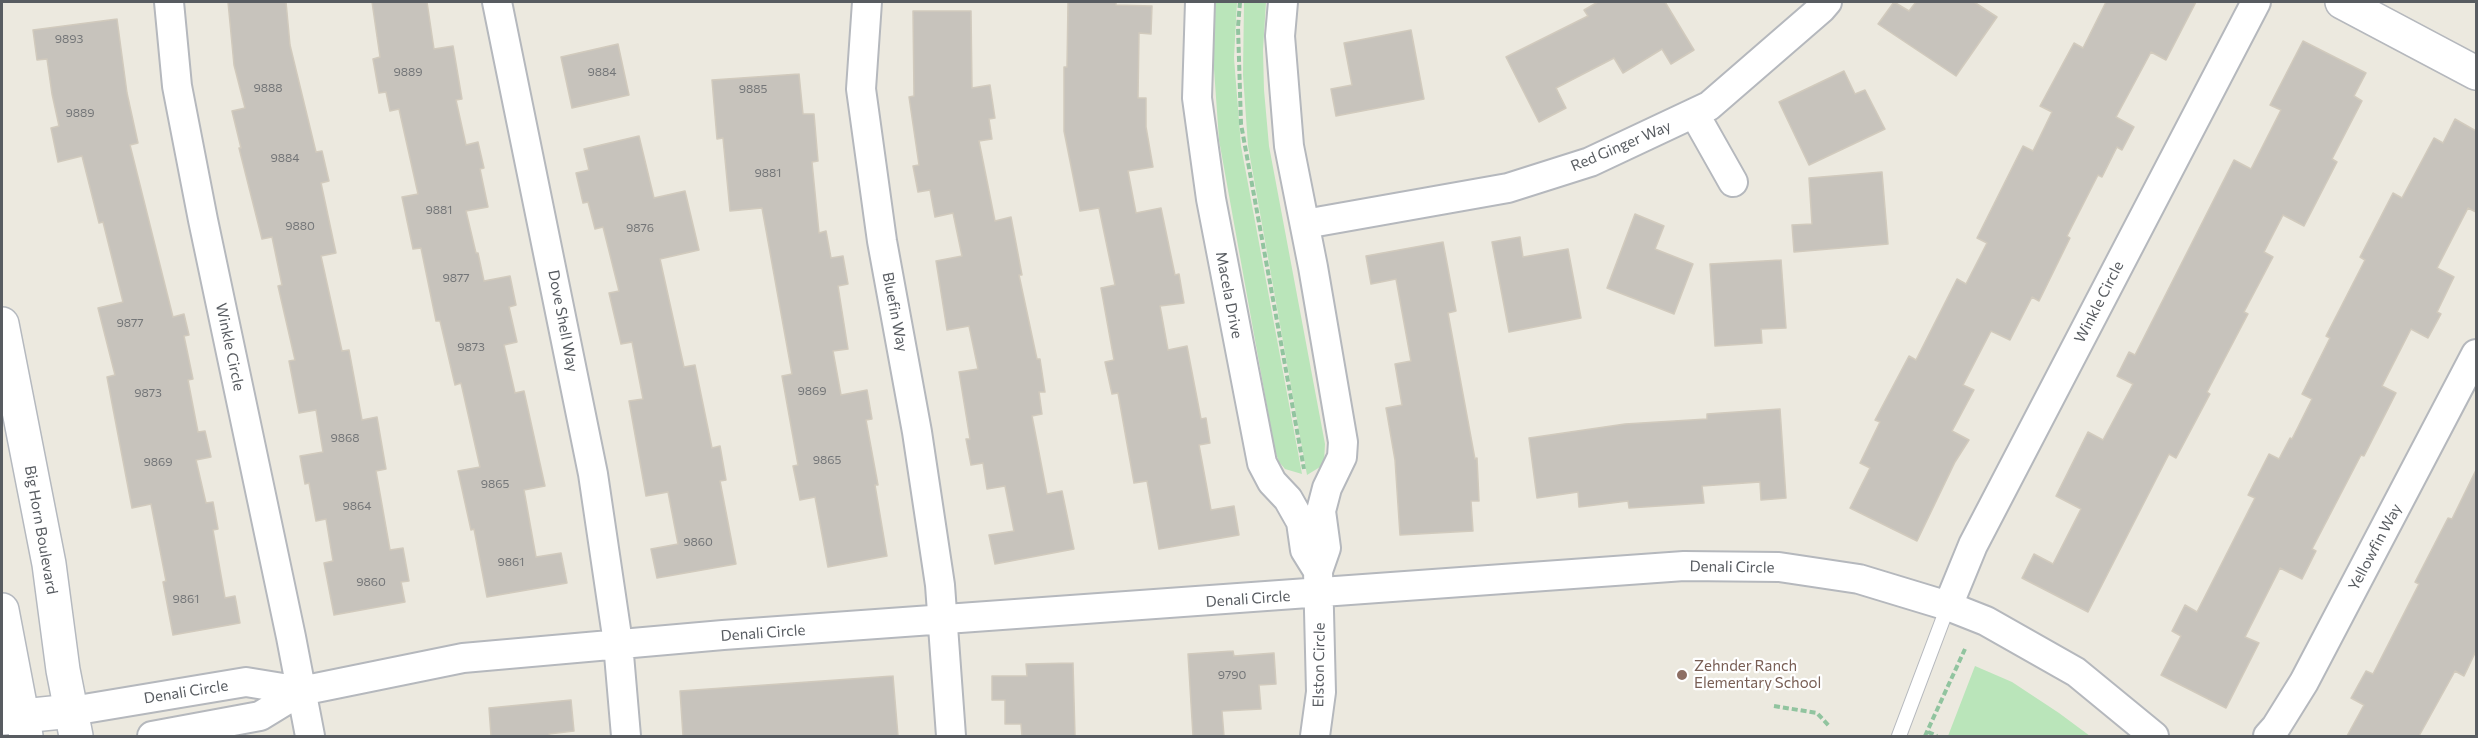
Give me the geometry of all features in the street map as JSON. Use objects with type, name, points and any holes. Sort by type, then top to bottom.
[{"type":"main road","points":[[2342,2],[2476,73]]},
{"type":"main road","name":"Big Horn Boulevard","points":[[2,324],[49,564],[63,670],[74,724]]},
{"type":"main road","points":[[2,610],[17,724],[74,724]]},
{"type":"street","name":"Winkle Circle","points":[[169,2],[179,97],[309,736]]},
{"type":"street","name":"Dove Shell Way","points":[[497,2],[593,474],[618,643],[626,736]]},
{"type":"street","name":"Bluefin Way","points":[[867,2],[861,89],[882,241],[917,432],[943,621]]},
{"type":"street","name":"Macela Drive","points":[[1200,2],[1197,98],[1210,199],[1262,463],[1272,482],[1288,499],[1301,522],[1305,550],[1318,582]]},
{"type":"street","points":[[1283,2],[1280,36],[1288,146],[1305,224],[1343,442],[1342,457],[1328,488],[1321,511],[1326,548],[1318,582]]},
{"type":"street","name":"Red Ginger Way","points":[[1305,224],[1508,188],[1590,162],[1710,106],[1827,2]]},
{"type":"street","name":"Winkle Circle","points":[[1948,606],[1972,545],[2256,2]]},
{"type":"street","points":[[1694,113],[1733,182]]},
{"type":"street","name":"Yellowfin Way","points":[[2268,736],[2276,728],[2304,682],[2476,354]]},
{"type":"street","name":"Denali Circle","points":[[152,736],[260,716],[301,691],[464,658],[618,643],[943,621],[1318,582],[1684,566],[1779,567],[1858,579],[1948,606],[1986,621],[2076,672],[2154,736]]},
{"type":"street","name":"Elston Circle","points":[[1315,736],[1321,692],[1318,582]]},
{"type":"street","points":[[943,621],[951,736]]},
{"type":"street","name":"Denali Circle","points":[[74,724],[246,682],[301,691]]},
{"type":"lane","points":[[1899,736],[1948,606]]},
{"type":"path","points":[[1240,2],[1238,27],[1241,124],[1305,478]]},
{"type":"path","points":[[1937,736],[1927,734],[1965,649]]},
{"type":"path","points":[[1774,706],[1817,713],[1830,727]]},
{"type":"green space","points":[[1215,2],[1237,2],[1234,58],[1241,146],[1302,474],[1285,469],[1279,462],[1275,451],[1219,140],[1213,55]]},
{"type":"green space","points":[[1244,2],[1266,2],[1263,50],[1269,146],[1325,444],[1324,462],[1307,475],[1248,146],[1243,75]]},
{"type":"green space","points":[[1975,666],[2012,682],[2090,736],[1948,736]]},
{"type":"building","points":[[228,2],[286,2],[290,45],[316,152],[322,151],[329,181],[321,183],[336,253],[321,256],[342,351],[349,350],[362,420],[377,417],[386,469],[376,471],[390,550],[403,548],[409,581],[401,582],[405,602],[334,615],[324,563],[333,561],[326,519],[316,521],[309,483],[305,484],[300,456],[323,452],[316,410],[299,413],[289,361],[295,360],[278,286],[282,285],[272,237],[262,239],[239,148],[241,148],[232,111],[245,108],[234,65]]},
{"type":"building","points":[[372,2],[427,2],[434,49],[453,46],[462,99],[456,100],[466,145],[478,142],[484,168],[480,169],[488,207],[466,211],[476,253],[478,253],[484,281],[510,276],[516,305],[509,307],[517,342],[504,345],[515,393],[524,391],[545,486],[524,490],[536,557],[561,553],[567,583],[487,597],[474,529],[471,530],[458,471],[480,467],[461,383],[455,385],[440,321],[436,321],[421,248],[413,249],[402,197],[418,194],[399,109],[390,111],[386,92],[379,93],[373,59],[380,57]]},
{"type":"building","points":[[1068,2],[1116,2],[1116,5],[1152,6],[1151,34],[1139,33],[1138,98],[1146,98],[1146,127],[1153,167],[1128,171],[1136,213],[1161,208],[1175,275],[1179,274],[1184,303],[1160,306],[1168,350],[1187,346],[1201,419],[1206,418],[1210,443],[1199,445],[1211,510],[1234,506],[1239,535],[1159,549],[1147,481],[1134,483],[1118,393],[1112,394],[1105,362],[1114,360],[1101,288],[1115,285],[1099,208],[1080,211],[1064,131],[1064,67],[1067,67]]},
{"type":"building","points":[[1598,2],[1665,2],[1694,50],[1671,64],[1662,49],[1623,73],[1614,58],[1556,88],[1566,108],[1539,122],[1506,57],[1588,16],[1584,10]]},
{"type":"building","points":[[1894,2],[1909,11],[1916,2],[1974,2],[1997,17],[1956,76],[1878,24]]},
{"type":"building","points":[[2106,2],[2196,2],[2166,60],[2151,52],[2116,117],[2134,127],[2122,150],[2117,147],[2102,177],[2098,175],[2067,236],[2070,238],[2039,301],[2032,297],[2010,340],[1991,331],[1963,385],[1974,390],[1952,431],[1969,440],[1955,462],[1917,541],[1850,508],[1870,468],[1860,463],[1880,422],[1875,420],[1909,356],[1916,360],[1957,279],[1966,284],[1987,243],[1977,238],[2023,146],[2033,151],[2052,112],[2040,106],[2074,43],[2083,48]]},
{"type":"building","points":[[913,11],[971,11],[972,88],[990,85],[995,118],[989,119],[992,139],[979,141],[995,221],[1011,217],[1022,275],[1019,275],[1037,359],[1040,359],[1045,392],[1039,392],[1042,414],[1032,416],[1047,494],[1062,491],[1074,549],[995,564],[989,535],[1014,531],[1005,486],[987,489],[983,463],[971,465],[966,439],[970,439],[959,372],[978,369],[969,326],[947,330],[936,261],[962,256],[953,213],[935,217],[930,190],[918,192],[913,166],[919,165],[909,97],[914,96]]},
{"type":"building","points":[[117,19],[127,93],[138,143],[130,145],[173,317],[184,314],[189,335],[184,336],[193,379],[188,380],[198,432],[205,431],[211,457],[196,460],[206,503],[213,502],[218,529],[213,530],[225,598],[235,596],[240,623],[173,635],[163,582],[166,581],[151,504],[132,508],[107,377],[115,375],[98,308],[123,302],[103,222],[99,223],[82,156],[58,162],[51,128],[59,126],[47,59],[37,60],[33,30]]},
{"type":"building","points":[[1411,30],[1424,99],[1336,116],[1331,89],[1352,85],[1344,43]]},
{"type":"building","points":[[2303,41],[2366,73],[2354,96],[2362,101],[2332,159],[2337,162],[2304,226],[2283,215],[2264,252],[2273,257],[2244,312],[2248,314],[2207,392],[2210,394],[2176,458],[2169,454],[2088,612],[2022,578],[2034,554],[2053,564],[2081,509],[2056,496],[2088,432],[2103,440],[2133,384],[2117,376],[2129,352],[2135,355],[2234,160],[2251,169],[2281,110],[2270,105]]},
{"type":"building","points":[[618,44],[629,95],[572,108],[561,57]]},
{"type":"building","points":[[1844,71],[1855,94],[1865,90],[1885,129],[1809,165],[1779,102]]},
{"type":"building","points":[[799,74],[803,114],[814,114],[818,161],[812,162],[819,233],[826,231],[831,258],[843,256],[848,284],[838,286],[848,349],[833,351],[841,395],[867,390],[872,419],[866,420],[878,485],[875,485],[887,556],[828,567],[815,497],[800,500],[793,466],[798,465],[782,376],[792,374],[762,208],[730,211],[723,138],[717,139],[712,80]]},
{"type":"building","points":[[2455,119],[2476,131],[2476,212],[2468,208],[2437,268],[2454,277],[2437,312],[2441,314],[2428,338],[2411,329],[2382,386],[2396,393],[2312,549],[2316,551],[2302,579],[2280,568],[2245,637],[2259,643],[2226,708],[2161,675],[2181,636],[2172,631],[2185,605],[2197,612],[2255,498],[2248,495],[2269,454],[2279,459],[2290,438],[2292,439],[2312,399],[2302,394],[2330,338],[2326,336],[2365,260],[2360,257],[2393,193],[2402,198],[2434,138],[2443,143]]},
{"type":"building","points":[[639,136],[654,198],[685,191],[699,250],[660,259],[684,367],[695,365],[712,448],[720,446],[726,480],[720,481],[736,564],[657,578],[651,549],[678,544],[668,492],[646,496],[629,401],[643,399],[632,342],[621,344],[609,293],[619,291],[603,227],[595,229],[588,202],[583,203],[576,173],[589,170],[584,149]]},
{"type":"building","points":[[1882,172],[1888,244],[1794,252],[1792,225],[1812,224],[1809,178]]},
{"type":"building","points":[[1635,214],[1664,226],[1655,249],[1693,264],[1674,314],[1607,288]]},
{"type":"building","points":[[1520,237],[1523,257],[1568,249],[1581,318],[1509,332],[1492,242]]},
{"type":"building","points":[[1443,242],[1456,311],[1448,313],[1475,459],[1477,458],[1479,501],[1471,501],[1473,531],[1400,535],[1395,460],[1386,408],[1402,405],[1395,364],[1411,361],[1396,279],[1371,284],[1366,256]]},
{"type":"building","points":[[1781,260],[1786,328],[1761,329],[1762,343],[1715,346],[1710,264]]},
{"type":"building","points":[[1780,409],[1786,498],[1761,500],[1760,482],[1702,486],[1704,503],[1629,508],[1628,501],[1579,507],[1578,492],[1537,498],[1529,438],[1625,424],[1707,419],[1707,414]]},
{"type":"building","points":[[2476,470],[2476,651],[2464,676],[2455,671],[2419,736],[2347,736],[2364,705],[2351,698],[2366,671],[2373,674],[2419,584],[2415,582],[2448,518],[2452,519]]},
{"type":"building","points":[[1233,651],[1234,656],[1274,653],[1276,684],[1259,685],[1261,709],[1222,711],[1224,736],[1193,736],[1188,654]]},
{"type":"building","points":[[1073,663],[1075,736],[1022,736],[1021,724],[1005,724],[1005,700],[992,700],[992,676],[1027,676],[1026,664]]},
{"type":"building","points":[[893,676],[898,736],[683,736],[680,691]]},
{"type":"building","points":[[571,700],[574,731],[549,734],[550,736],[491,736],[489,708]]},
{"type":"place","name":"Zehnder Ranch Elementary School","points":[[1682,675]]}]
